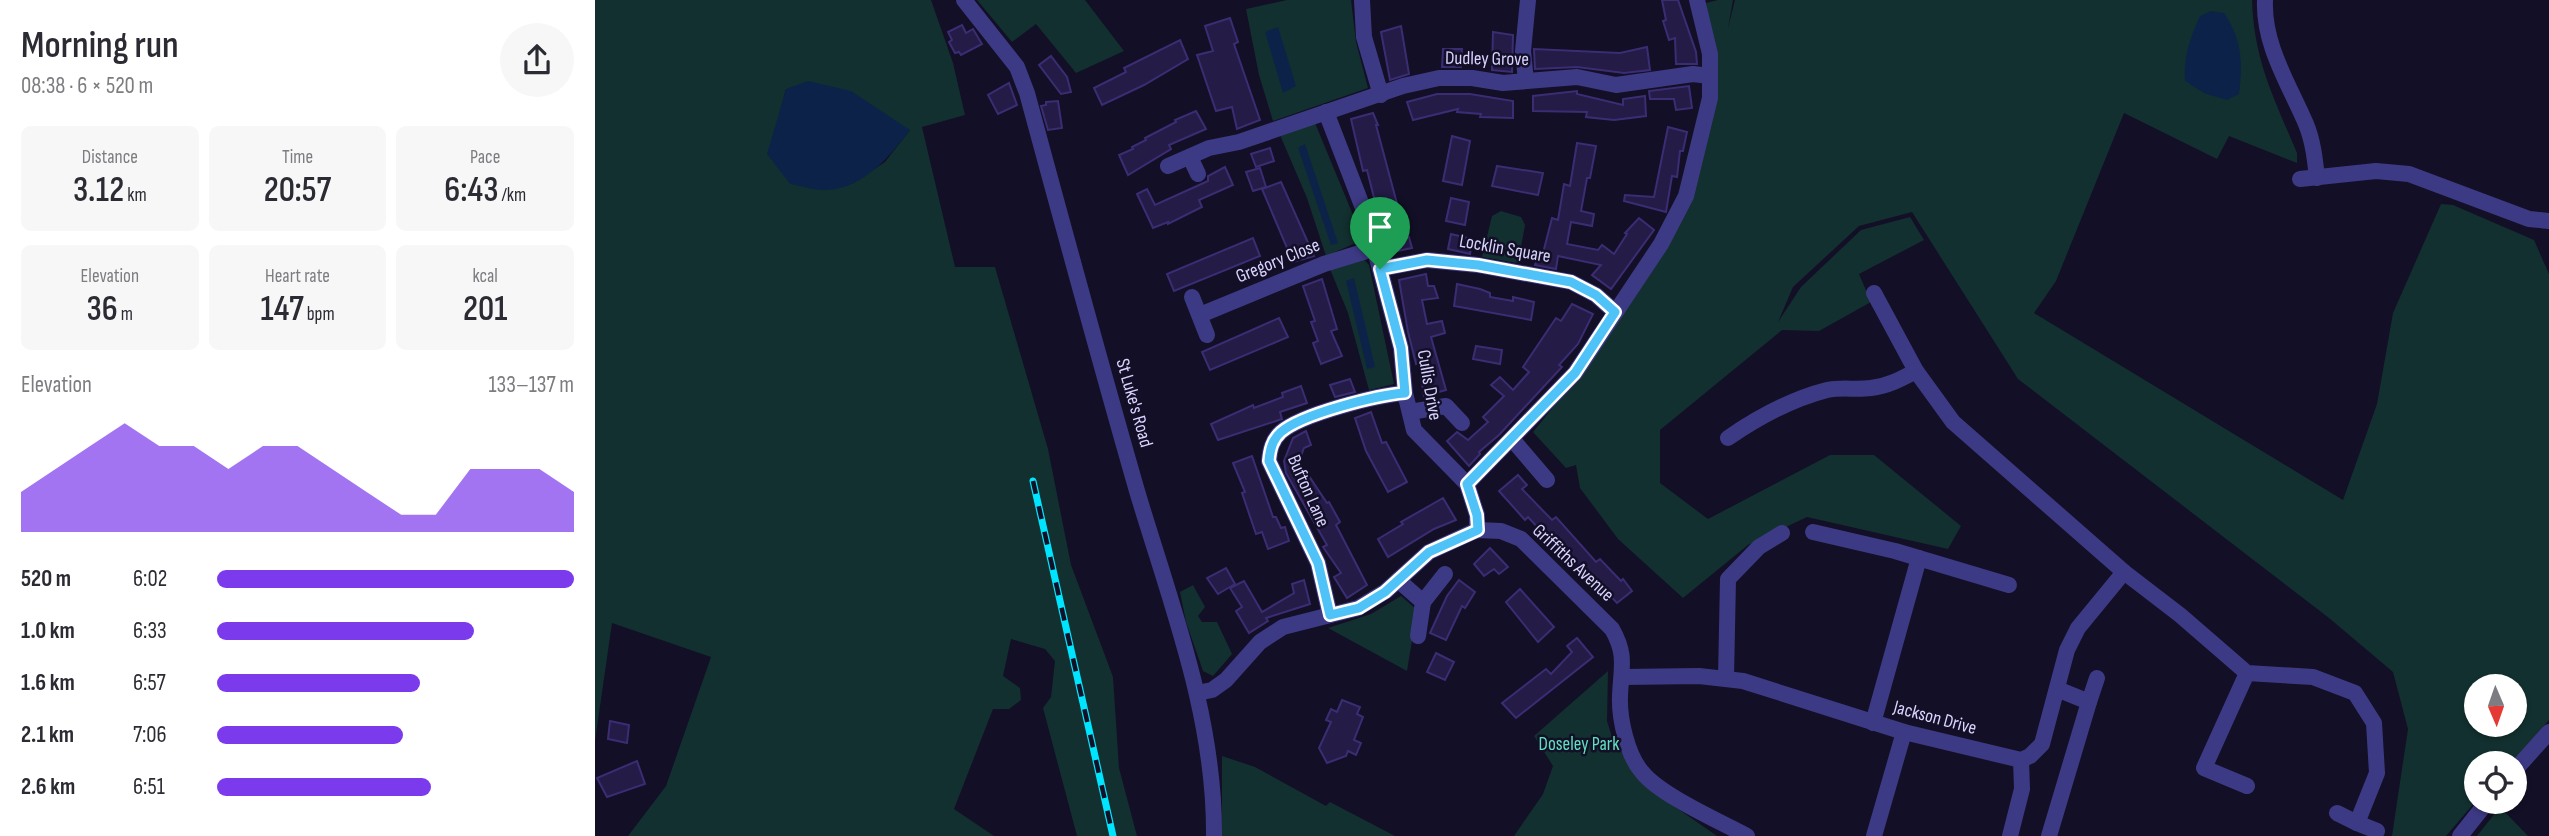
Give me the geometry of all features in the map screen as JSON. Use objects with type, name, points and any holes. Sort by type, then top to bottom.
[{"type":"street","name":"St Luke's Road","points":[[964,0],[1017,67],[1027,93],[1124,447],[1197,693],[1210,750],[1214,836]]},
{"type":"street","points":[[1362,0],[1364,37],[1381,95]]},
{"type":"street","points":[[1526,81],[1523,51],[1528,0]]},
{"type":"street","points":[[1467,484],[1575,373],[1661,244],[1686,196],[1710,98],[1710,54],[1697,0]]},
{"type":"street","points":[[2265,0],[2271,44],[2306,125],[2314,152],[2317,177]]},
{"type":"street","name":"Dudley Grove","points":[[1168,166],[1209,148],[1238,142],[1326,111],[1439,78],[1472,78],[1503,83],[1577,77],[1616,85],[1693,74],[1710,76]]},
{"type":"street","name":"Cullis Drive","points":[[1326,111],[1363,208],[1380,269],[1401,348],[1405,393],[1414,430],[1467,484],[1477,515],[1478,530]]},
{"type":"street","points":[[1190,157],[1198,174]]},
{"type":"street","points":[[2300,179],[2376,171],[2409,174],[2529,219],[2549,221]]},
{"type":"street","name":"Gregory Close","points":[[1200,316],[1324,264],[1373,248]]},
{"type":"street","name":"Locklin Square","points":[[1380,269],[1427,260],[1489,267],[1571,282],[1596,295],[1615,312]]},
{"type":"street","points":[[1874,293],[1916,371],[1953,422],[2124,572],[2180,615],[2247,673],[2313,677],[2355,693],[2374,723],[2377,773],[2357,823]]},
{"type":"street","points":[[1192,297],[1207,335]]},
{"type":"street","points":[[1728,438],[1751,422],[1804,398],[1828,390],[1893,384],[1916,371]]},
{"type":"street","name":"Bufton Lane","points":[[1330,615],[1318,563],[1269,461],[1271,444],[1281,432],[1302,421],[1381,394],[1405,393]]},
{"type":"street","points":[[1410,412],[1446,406],[1462,423]]},
{"type":"street","points":[[1512,439],[1547,480]]},
{"type":"street","points":[[1197,693],[1212,690],[1226,680],[1261,642],[1283,627],[1359,608],[1385,592],[1429,552],[1478,530]]},
{"type":"street","name":"Griffiths Avenue","points":[[1478,530],[1501,531],[1521,539],[1612,629],[1622,647],[1621,718],[1634,760],[1641,772],[1654,784],[1747,836]]},
{"type":"street","points":[[1813,532],[1919,558],[2009,585]]},
{"type":"street","points":[[1726,678],[1728,579],[1759,547],[1782,533]]},
{"type":"street","points":[[1873,723],[1919,558]]},
{"type":"street","points":[[2010,836],[2022,789],[2021,760],[2030,756],[2042,744],[2067,650],[2078,628],[2124,572]]},
{"type":"street","points":[[1418,636],[1423,602],[1445,574]]},
{"type":"street","points":[[1398,580],[1423,602]]},
{"type":"street","points":[[2247,673],[2204,768],[2247,786]]},
{"type":"street","name":"Jackson Drive","points":[[1623,677],[1726,678],[1905,732],[2021,760]]},
{"type":"street","points":[[2049,836],[2097,678]]},
{"type":"street","points":[[2056,689],[2089,702]]},
{"type":"street","points":[[1874,836],[1905,732]]},
{"type":"street","points":[[2527,757],[2549,732]]},
{"type":"street","points":[[2337,813],[2377,831]]},
{"type":"street","points":[[2460,836],[2477,814]]},
{"type":"green space","points":[[595,0],[931,0],[953,63],[965,115],[922,127],[955,267],[995,267],[1048,449],[1071,565],[1113,677],[1119,768],[1137,836],[1077,836],[1043,708],[1051,697],[1055,661],[1045,649],[1011,639],[1003,676],[1020,688],[1021,700],[1009,709],[993,709],[954,809],[994,836],[628,836],[666,786],[711,657],[612,623],[595,741]],"holes":[[[786,89],[910,130],[885,162],[852,184],[781,108]]]},
{"type":"green space","points":[[977,0],[1085,0],[1124,51],[1076,73],[1036,24],[1012,42]]},
{"type":"green space","points":[[1287,0],[1351,0],[1356,42],[1368,88],[1273,121],[1259,75],[1246,9]]},
{"type":"green space","points":[[1718,0],[1733,0],[1728,28],[1735,0],[2252,0],[2261,61],[2297,153],[2297,163],[2229,136],[2217,159],[2124,113],[2056,281],[2034,313],[2343,500],[2377,404],[2393,313],[2441,204],[2453,205],[2534,240],[2549,274],[2549,720],[2522,751],[2464,751],[2465,814],[2446,836],[2392,836],[2408,729],[2393,672],[2329,618],[2018,379],[1912,212],[1859,226],[1793,287],[1778,322],[1801,287],[1861,230],[1910,217],[1924,240],[1859,274],[1871,302],[1819,331],[1782,330],[1660,430],[1660,483],[1708,519],[1830,455],[1874,455],[1961,526],[1948,549],[1807,517],[1748,545],[1683,598],[1618,539],[1580,488],[1576,465],[1566,468],[1533,432],[1596,354],[1671,239],[1714,69],[1706,3]]},
{"type":"green space","points":[[1315,123],[1358,227],[1360,241],[1326,256],[1307,198],[1280,135]]},
{"type":"green space","points":[[1501,211],[1521,217],[1525,225],[1518,263],[1482,257],[1492,216]]},
{"type":"green space","points":[[1362,257],[1369,265],[1394,384],[1369,390],[1348,313],[1330,269]]},
{"type":"green space","points":[[1193,585],[1205,607],[1198,616],[1202,622],[1217,622],[1232,654],[1213,676],[1203,671],[1186,622],[1180,592]]},
{"type":"green space","points":[[1401,596],[1417,610],[1407,671],[1328,628],[1371,614]]},
{"type":"green space","name":"Doseley Park","points":[[1608,671],[1607,721],[1613,740],[1645,786],[1717,836],[1514,836],[1543,794],[1553,766],[1534,736]]},
{"type":"green space","points":[[1222,756],[1255,767],[1326,806],[1330,802],[1395,836],[1222,836]]},
{"type":"green space","points":[[2494,814],[2507,814],[2528,836],[2477,836]]},
{"type":"water","points":[[2211,11],[2224,13],[2235,32],[2240,52],[2239,94],[2227,100],[2204,93],[2185,81],[2186,56],[2193,32],[2200,16]]},
{"type":"water","points":[[1278,27],[1296,86],[1283,93],[1265,32]]},
{"type":"water","points":[[808,81],[851,91],[910,130],[885,160],[865,177],[853,183],[841,188],[823,190],[790,184],[767,154],[786,89]]},
{"type":"water","points":[[1305,144],[1338,243],[1331,245],[1298,148]]},
{"type":"water","points":[[1354,278],[1375,367],[1367,369],[1346,281]]},
{"type":"building","points":[[1662,0],[1678,0],[1696,52],[1697,64],[1676,64],[1675,38],[1669,40],[1663,21],[1666,20]]},
{"type":"building","points":[[1230,18],[1238,42],[1234,44],[1260,120],[1237,129],[1232,107],[1216,111],[1197,55],[1213,51],[1205,26]]},
{"type":"building","points":[[962,25],[966,33],[973,29],[982,44],[961,55],[959,52],[955,53],[949,42],[952,40],[948,32]]},
{"type":"building","points":[[1401,26],[1409,74],[1390,80],[1381,32]]},
{"type":"building","points":[[1493,32],[1513,35],[1512,72],[1492,70]]},
{"type":"building","points":[[1180,40],[1188,59],[1144,85],[1102,105],[1094,88],[1126,72],[1124,68]]},
{"type":"building","points":[[1647,47],[1650,70],[1624,73],[1577,67],[1535,69],[1534,49],[1620,53]]},
{"type":"building","points":[[1443,49],[1462,49],[1461,67],[1442,67]]},
{"type":"building","points":[[1051,56],[1067,77],[1071,92],[1061,94],[1039,65]]},
{"type":"building","points":[[1009,83],[1017,105],[998,114],[988,95]]},
{"type":"building","points":[[1689,86],[1692,108],[1676,110],[1674,99],[1650,99],[1649,91]]},
{"type":"building","points":[[1577,91],[1577,94],[1623,105],[1623,99],[1645,96],[1646,116],[1614,120],[1586,117],[1587,112],[1533,111],[1533,96]]},
{"type":"building","points":[[1437,94],[1470,94],[1513,101],[1513,118],[1480,117],[1481,114],[1457,112],[1458,109],[1413,120],[1407,102]]},
{"type":"building","points":[[1058,101],[1062,128],[1048,130],[1041,106],[1046,105],[1046,102]]},
{"type":"building","points":[[1196,111],[1206,129],[1169,145],[1171,149],[1128,175],[1119,155],[1133,149],[1132,147],[1146,140],[1145,138],[1176,122],[1175,120]]},
{"type":"building","points":[[1373,113],[1399,211],[1393,213],[1402,238],[1409,237],[1412,248],[1388,253],[1367,170],[1363,171],[1351,119]]},
{"type":"building","points":[[1668,127],[1687,132],[1683,151],[1680,151],[1677,177],[1672,176],[1666,212],[1624,201],[1625,195],[1654,197]]},
{"type":"building","points":[[1452,136],[1470,141],[1462,185],[1443,181]]},
{"type":"building","points":[[1577,143],[1596,146],[1581,211],[1594,214],[1592,226],[1571,222],[1567,244],[1598,250],[1602,245],[1614,254],[1627,234],[1625,233],[1639,218],[1654,230],[1611,289],[1592,275],[1601,265],[1558,256],[1556,269],[1535,265],[1539,253],[1543,253],[1552,218],[1558,220],[1564,184],[1570,186]]},
{"type":"building","points":[[1270,148],[1274,161],[1256,167],[1251,154]]},
{"type":"building","points":[[1497,166],[1543,173],[1538,195],[1492,186]]},
{"type":"building","points":[[1225,167],[1233,185],[1199,200],[1202,207],[1168,224],[1153,228],[1137,194],[1147,189],[1155,205],[1208,181],[1208,176]]},
{"type":"building","points":[[1260,168],[1266,187],[1253,191],[1246,172]]},
{"type":"building","points":[[1281,182],[1314,256],[1293,262],[1262,189]]},
{"type":"building","points":[[1451,198],[1469,202],[1465,225],[1446,221]]},
{"type":"building","points":[[1451,234],[1472,239],[1470,254],[1448,249]]},
{"type":"building","points":[[1253,238],[1260,256],[1174,291],[1167,274]]},
{"type":"building","points":[[1426,274],[1428,286],[1434,286],[1438,298],[1422,300],[1427,324],[1442,321],[1445,333],[1431,337],[1446,390],[1424,396],[1419,363],[1416,364],[1408,332],[1399,280]]},
{"type":"building","points":[[1322,279],[1337,329],[1331,331],[1342,356],[1321,364],[1313,343],[1318,341],[1311,322],[1315,321],[1303,286]]},
{"type":"building","points":[[1457,284],[1480,289],[1490,293],[1490,297],[1513,301],[1513,297],[1534,302],[1531,320],[1454,306]]},
{"type":"building","points":[[1572,304],[1593,314],[1578,344],[1559,365],[1562,367],[1499,435],[1479,452],[1469,466],[1447,441],[1457,432],[1468,440],[1488,422],[1483,417],[1504,396],[1491,385],[1500,377],[1513,390],[1529,372],[1523,367],[1556,318],[1561,321]]},
{"type":"building","points":[[1279,318],[1288,337],[1210,370],[1202,352]]},
{"type":"building","points":[[1476,346],[1502,350],[1500,364],[1473,359]]},
{"type":"building","points":[[1350,379],[1355,392],[1335,397],[1330,385]]},
{"type":"building","points":[[1301,386],[1307,403],[1280,412],[1282,419],[1218,440],[1211,424],[1253,405],[1254,408],[1283,397],[1282,393]]},
{"type":"building","points":[[1371,412],[1382,443],[1386,442],[1407,482],[1388,492],[1366,451],[1355,418]]},
{"type":"building","points":[[1306,431],[1311,445],[1304,448],[1299,461],[1304,479],[1309,476],[1327,503],[1329,502],[1340,522],[1336,525],[1367,585],[1347,598],[1334,577],[1341,573],[1323,547],[1327,545],[1286,473],[1284,461],[1293,438]]},
{"type":"building","points":[[1252,456],[1273,517],[1276,517],[1281,528],[1285,527],[1289,541],[1268,549],[1262,532],[1256,534],[1242,493],[1245,492],[1233,463]]},
{"type":"building","points":[[1518,475],[1527,485],[1522,489],[1552,520],[1556,517],[1596,562],[1600,559],[1621,581],[1623,579],[1632,591],[1617,603],[1580,564],[1575,568],[1528,517],[1525,520],[1499,491]]},
{"type":"building","points":[[1443,498],[1456,520],[1434,529],[1388,557],[1378,539],[1403,524],[1401,522]]},
{"type":"building","points":[[1490,548],[1508,567],[1499,574],[1494,569],[1484,576],[1474,564]]},
{"type":"building","points":[[1226,568],[1235,584],[1218,594],[1207,578]]},
{"type":"building","points":[[1304,580],[1310,604],[1266,618],[1268,621],[1249,633],[1236,611],[1242,607],[1230,588],[1244,581],[1262,612],[1294,593],[1292,584]]},
{"type":"building","points":[[1459,580],[1475,592],[1465,608],[1462,606],[1446,640],[1430,633],[1447,596]]},
{"type":"building","points":[[1520,589],[1554,627],[1538,642],[1506,602]]},
{"type":"building","points":[[1577,638],[1593,657],[1516,718],[1502,703],[1546,669],[1551,674],[1572,652],[1567,646]]},
{"type":"building","points":[[1436,653],[1454,662],[1445,680],[1427,672]]},
{"type":"building","points":[[1342,700],[1360,707],[1357,714],[1363,717],[1354,740],[1361,743],[1356,755],[1348,751],[1346,756],[1327,763],[1319,748],[1331,722],[1326,720],[1331,709],[1337,712]]},
{"type":"building","points":[[610,721],[629,725],[627,743],[608,739]]},
{"type":"building","points":[[637,761],[645,784],[607,797],[597,778]]},
{"type":"railway","points":[[1033,481],[1113,836]]},
{"type":"route","points":[[1427,260],[1449,261],[1571,282],[1596,295],[1615,312],[1575,373],[1467,484],[1477,515],[1478,530],[1429,552],[1385,592],[1359,608],[1330,615],[1318,563],[1269,461],[1271,444],[1281,432],[1302,421],[1381,394],[1405,393],[1405,366],[1380,269],[1427,260]]}]
